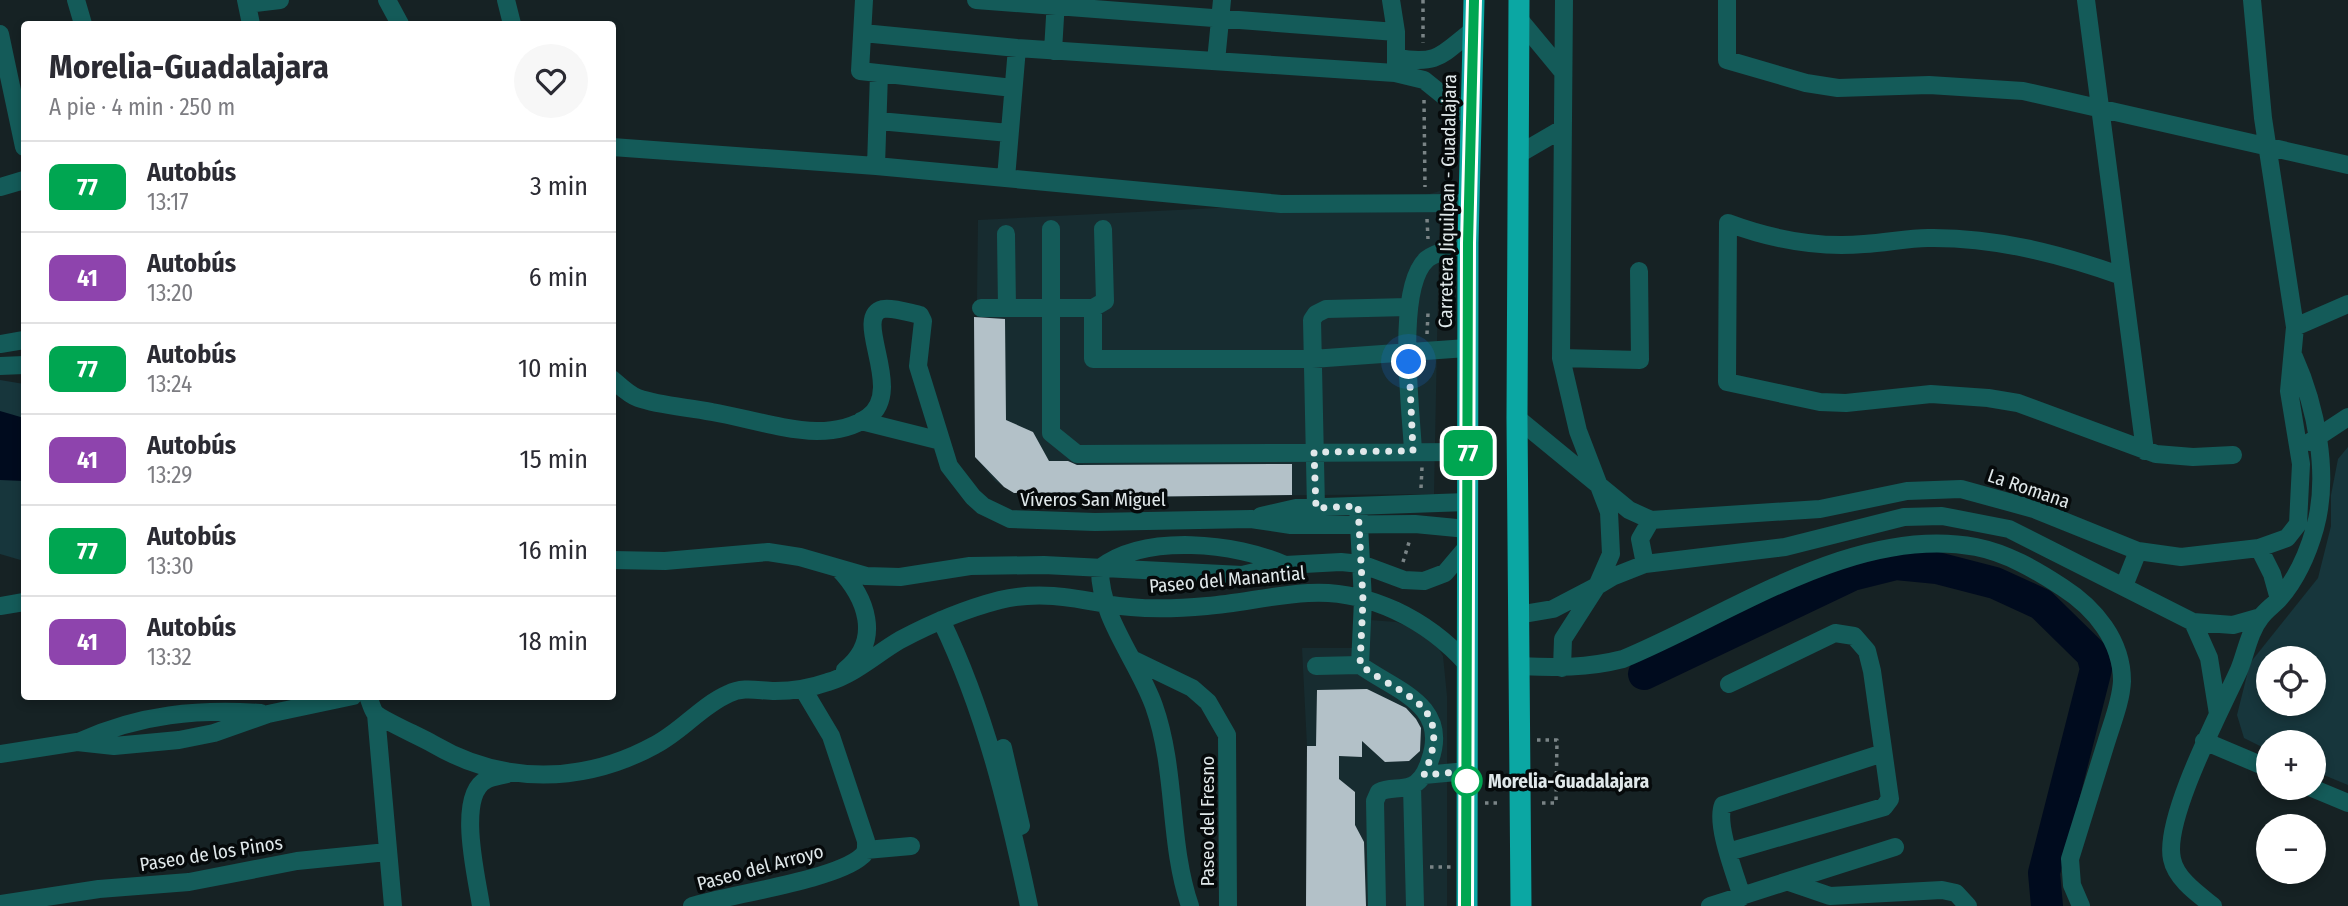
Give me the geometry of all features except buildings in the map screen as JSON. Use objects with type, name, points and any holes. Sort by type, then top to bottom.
[{"type":"highway","name":"Carretera Jiquilpan - Guadalajara","points":[[1466,906],[1468,243],[1474,0]]},
{"type":"highway","points":[[1519,10],[1517,418],[1521,906]]},
{"type":"street","points":[[76,0],[82,21]]},
{"type":"street","points":[[250,21],[247,2],[280,0]]},
{"type":"street","points":[[387,0],[398,21]]},
{"type":"street","points":[[506,0],[511,21]]},
{"type":"street","points":[[864,0],[860,71],[1013,88]]},
{"type":"street","points":[[976,0],[1056,3],[1396,32]]},
{"type":"street","points":[[1216,61],[1222,0]]},
{"type":"street","points":[[1391,0],[1396,32],[1396,65]]},
{"type":"street","points":[[1562,668],[1563,639],[1597,586],[1611,554],[1612,534],[1601,487],[1578,431],[1561,358],[1564,0]]},
{"type":"street","points":[[1727,0],[1721,64],[1838,88],[1962,86],[2023,91],[2348,165]]},
{"type":"street","points":[[2086,0],[2145,451]]},
{"type":"street","points":[[2252,0],[2260,88],[2295,327],[2289,391],[2300,449],[2306,526]]},
{"type":"street","points":[[1053,51],[1056,3]]},
{"type":"street","points":[[1519,10],[1563,72]]},
{"type":"street","points":[[863,33],[1053,51],[1216,61],[1396,65],[1437,59],[1473,30]]},
{"type":"street","points":[[0,34],[21,133]]},
{"type":"street","points":[[1006,178],[1017,48]]},
{"type":"street","points":[[1396,65],[1424,80],[1470,117]]},
{"type":"street","points":[[876,166],[879,74]]},
{"type":"street","points":[[879,121],[1009,133]]},
{"type":"street","points":[[1519,154],[1562,129]]},
{"type":"street","points":[[616,147],[876,166],[1281,204],[1469,203]]},
{"type":"street","points":[[0,187],[21,181]]},
{"type":"street","points":[[2122,276],[2078,261],[2019,247],[1929,238],[1830,245],[1777,238],[1728,223],[1727,382],[1820,402],[1931,394],[2018,403],[2145,451],[2193,457],[2233,456]]},
{"type":"street","points":[[1051,229],[1051,433],[1076,454],[1468,452]]},
{"type":"street","points":[[981,308],[1101,306],[1105,301],[1103,229]]},
{"type":"street","points":[[1006,234],[1007,308]]},
{"type":"street","points":[[1413,451],[1408,307],[1420,268],[1429,258],[1468,243]]},
{"type":"street","points":[[1561,358],[1640,360],[1639,271]]},
{"type":"street","points":[[2295,327],[2348,304]]},
{"type":"street","points":[[1316,508],[1312,320],[1316,314],[1326,310],[1408,307]]},
{"type":"street","points":[[1093,308],[1093,359],[1312,359],[1468,354]]},
{"type":"street","name":"Víveros San Miguel","points":[[861,421],[877,406],[884,384],[874,345],[874,321],[878,312],[886,309],[918,314],[923,324],[918,366],[949,466],[964,488],[984,506],[1010,519],[1095,522],[1251,519],[1291,526],[1415,523],[1467,538]]},
{"type":"street","points":[[0,344],[21,340]]},
{"type":"street","points":[[2213,906],[2177,872],[2171,844],[2175,823],[2204,741],[2261,617],[2298,573],[2306,526],[2320,475],[2307,386],[2294,357]]},
{"type":"street","points":[[0,366],[21,365]]},
{"type":"street","points":[[616,382],[636,397],[805,430],[838,429],[861,421],[941,441]]},
{"type":"street","points":[[2300,449],[2348,417]]},
{"type":"street","points":[[1517,418],[1629,510],[1651,520],[1644,528],[1640,540],[1645,564]]},
{"type":"street","name":"La Romana","points":[[1651,520],[1820,509],[1907,491],[1961,488],[2034,509],[2137,551],[2181,557],[2259,548],[2287,538],[2306,526]]},
{"type":"street","name":"Víveros San Miguel","points":[[1251,519],[1296,508],[1467,502]]},
{"type":"street","points":[[1358,506],[1363,600],[1360,665]]},
{"type":"street","points":[[1518,615],[1553,609],[1645,564],[1785,547],[1904,517],[1942,516],[2009,529],[2193,622],[2233,625],[2261,617]]},
{"type":"street","name":"Paseo del Manantial","points":[[616,559],[665,561],[768,552],[866,576],[900,578],[970,566],[1100,568],[1242,575],[1285,565],[1328,562],[1361,564],[1398,578],[1424,581],[1445,573],[1467,538]]},
{"type":"street","points":[[1518,666],[1562,668],[1599,665],[1623,659],[1784,584],[1856,558],[1908,544],[1956,545],[2010,558],[2066,589],[2094,612],[2116,648],[2121,667],[2119,702],[2070,859],[2072,885],[2081,906]]},
{"type":"street","points":[[1100,568],[1122,554],[1144,548],[1170,547],[1242,550],[1285,565]]},
{"type":"street","points":[[2259,548],[2272,574],[2279,598]]},
{"type":"street","points":[[2124,586],[2137,551]]},
{"type":"street","points":[[831,681],[856,662],[865,644],[866,628],[864,607],[856,587],[837,567]]},
{"type":"street","name":"Paseo del Fresno","points":[[1100,568],[1104,604],[1134,660],[1154,708],[1166,752],[1178,859],[1191,906]]},
{"type":"street","name":"Paseo del Manantial","points":[[376,713],[472,765],[509,773],[543,775],[583,771],[615,762],[656,745],[730,692],[751,688],[773,691],[803,689],[831,681],[941,620],[1003,599],[1042,594],[1080,597],[1104,604],[1177,608],[1308,593],[1337,594],[1392,610],[1433,631],[1467,664]]},
{"type":"street","points":[[0,606],[21,602]]},
{"type":"street","points":[[941,620],[976,697],[986,706],[1011,774],[1020,814],[1022,868],[1029,906]]},
{"type":"street","points":[[2193,622],[2209,658],[2218,714]]},
{"type":"street","points":[[1728,852],[1884,807],[1890,799],[1872,671],[1867,651],[1854,636],[1835,634],[1729,684]]},
{"type":"street","name":"Paseo del Fresno","points":[[1134,660],[1192,688],[1218,716],[1227,735],[1228,906]]},
{"type":"street","points":[[1316,666],[1360,665],[1423,706],[1430,717],[1433,736],[1431,757],[1418,780],[1415,906]]},
{"type":"street","points":[[803,689],[831,736],[866,841],[866,850],[911,846]]},
{"type":"street","points":[[78,742],[114,746],[179,740],[214,733],[268,714],[333,700]]},
{"type":"street","points":[[370,700],[376,713],[393,906]]},
{"type":"street","points":[[0,754],[78,742],[108,729],[177,713],[214,710],[268,714]]},
{"type":"street","points":[[2204,741],[2256,763]]},
{"type":"street","points":[[1742,897],[1728,852],[1721,810],[1727,802],[1882,753]]},
{"type":"street","points":[[1377,906],[1375,801],[1379,792],[1418,780],[1467,771]]},
{"type":"street","points":[[481,906],[472,841],[472,794],[484,780],[509,773]]},
{"type":"street","points":[[2326,794],[2348,803]]},
{"type":"street","points":[[1710,906],[1895,848]]},
{"type":"street","name":"Paseo del Arroyo","points":[[692,906],[811,878],[860,858],[866,850]]},
{"type":"street","name":"Paseo de los Pinos","points":[[0,904],[99,889],[189,882],[297,861],[387,852]]},
{"type":"street","points":[[1789,882],[1830,897],[1942,890],[1956,893],[1968,906]]},
{"type":"path","points":[[1423,0],[1423,21]]},
{"type":"shaded area","points":[[1440,191],[1434,494],[1117,497],[1116,492],[1014,493],[995,481],[975,457],[978,220],[1415,198]]},
{"type":"shaded area","points":[[0,380],[21,384],[21,560],[0,554]]},
{"type":"shaded area","points":[[0,411],[21,417],[21,481],[0,480]]},
{"type":"shaded area","points":[[2348,447],[2348,785],[2326,776],[2326,730],[2256,730],[2256,744],[2244,738],[2237,715],[2250,663],[2256,656],[2256,716],[2326,716],[2326,646],[2264,646],[2318,578],[2331,526],[2331,495],[2338,459]]},
{"type":"shaded area","points":[[1357,619],[1396,622],[1423,632],[1435,642],[1443,656],[1447,696],[1447,906],[1306,906],[1307,746],[1302,648],[1355,648]]},
{"type":"waterway","points":[[1644,674],[1852,575],[1896,564],[1937,568],[1995,583],[2041,604],[2092,654],[2096,669],[2044,873],[2047,906]]},
{"type":"bus line","name":"77","points":[[1466,906],[1468,243],[1474,0]]},
{"type":"place","name":"Morelia-Guadalajara","points":[[1467,781]]},
{"type":"route","points":[[1409,362],[1413,451],[1314,452],[1316,508],[1358,506],[1363,600],[1363,648],[1360,665],[1377,678],[1412,696],[1430,717],[1433,736],[1431,757],[1424,775],[1467,771],[1467,781]]}]
